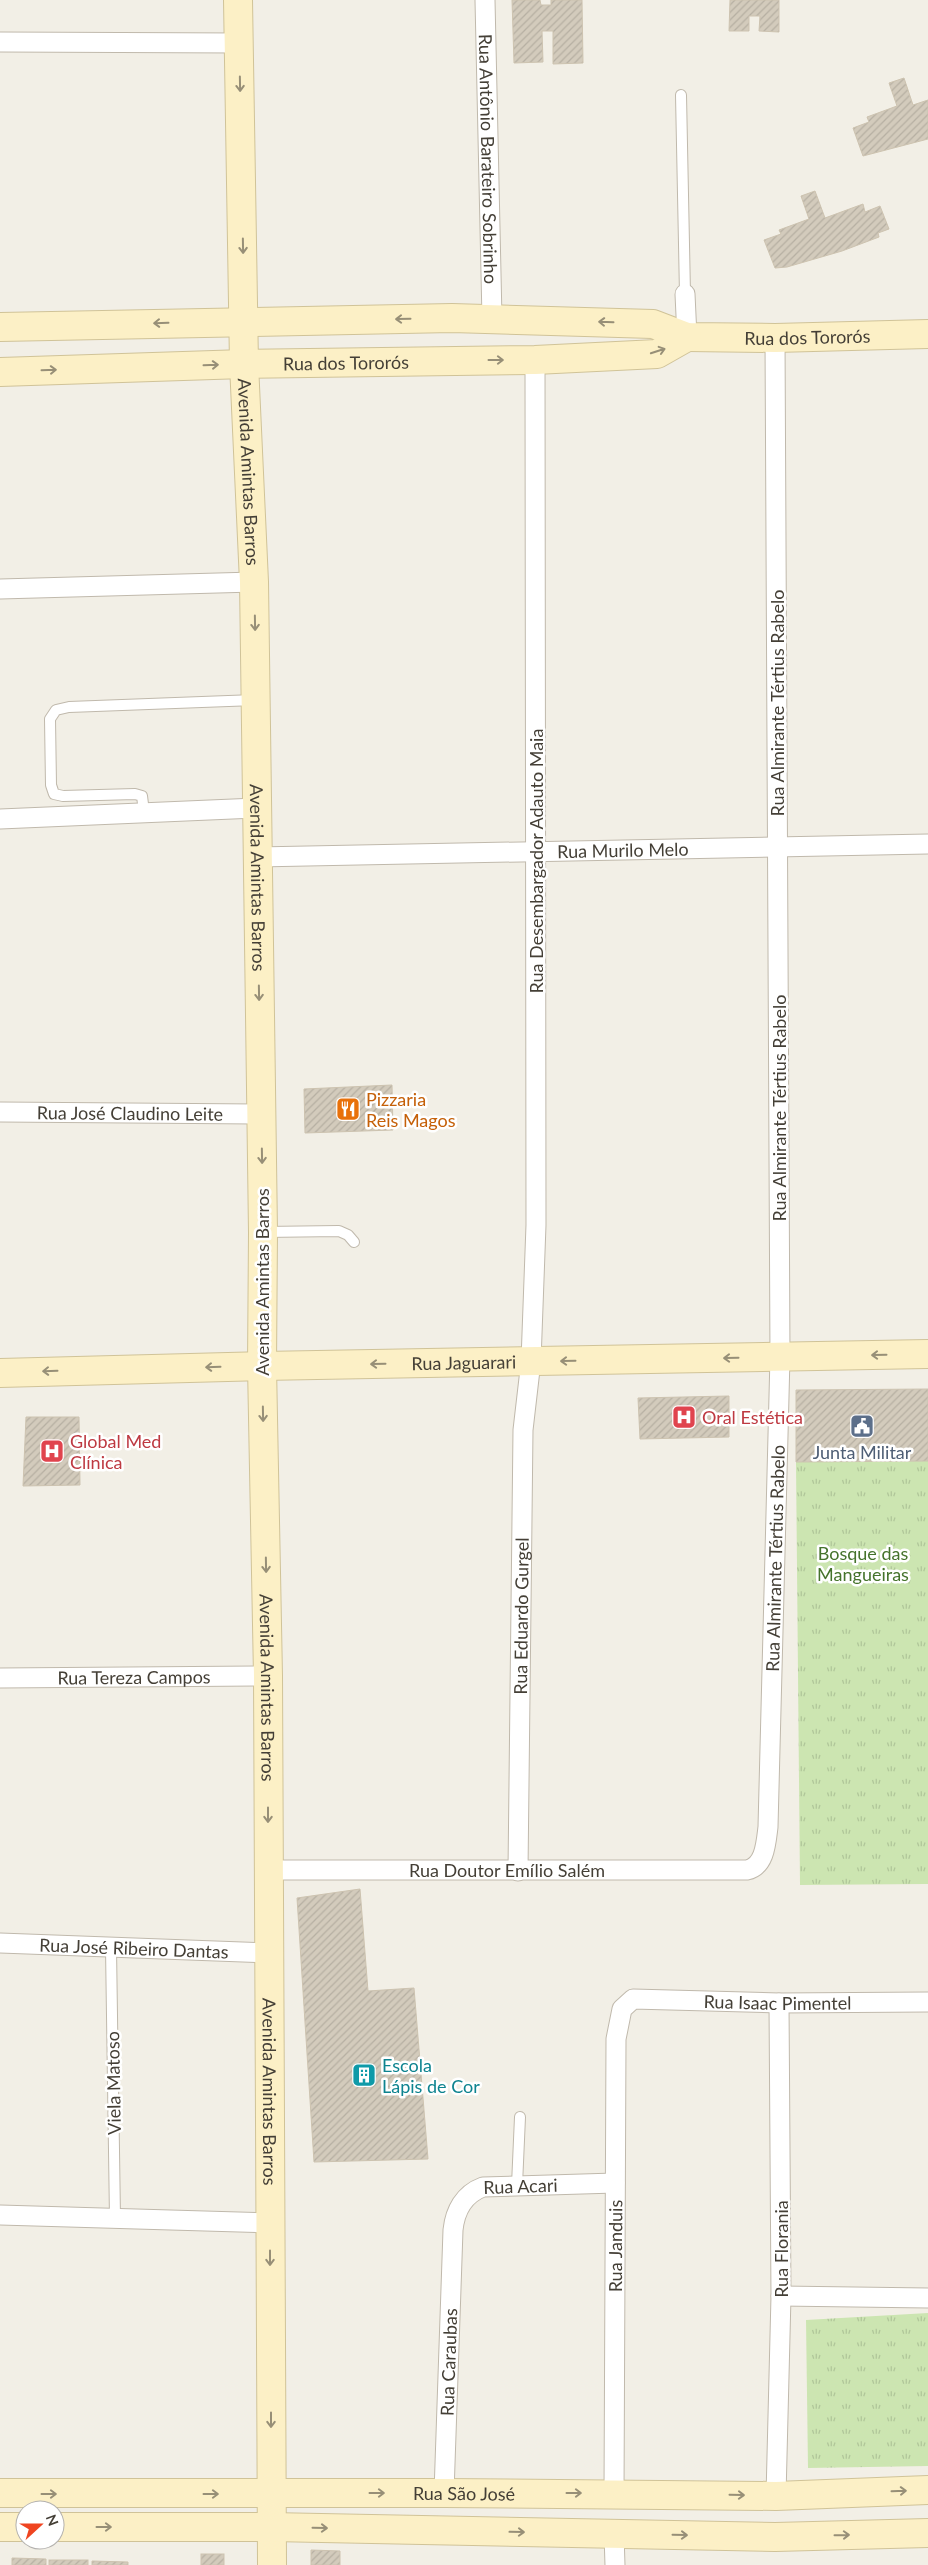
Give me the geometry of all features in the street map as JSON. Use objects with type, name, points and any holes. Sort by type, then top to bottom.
[{"type":"main road","name":"Avenida Amintas Barros","points":[[238,0],[244,364],[254,582],[256,700],[263,1232],[262,1366],[268,1676],[272,2565]]},
{"type":"main road","name":"Rua dos Tororós","points":[[0,327],[244,320],[452,318],[653,324],[687,337],[775,338],[928,334]]},
{"type":"main road","points":[[452,318],[453,360]]},
{"type":"main road","name":"Rua dos Tororós","points":[[0,372],[244,364],[535,360],[657,354],[687,337]]},
{"type":"main road","name":"Rua Jaguarari","points":[[0,1373],[262,1366],[928,1354]]},
{"type":"main road","name":"Rua São José","points":[[0,2494],[489,2493],[776,2496],[928,2490]]},
{"type":"main road","points":[[488,2531],[489,2493]]},
{"type":"main road","points":[[0,2527],[15,2527]]},
{"type":"main road","name":"Rua São José","points":[[65,2527],[271,2527],[775,2537],[928,2533]]},
{"type":"street","name":"Rua Antônio Barateiro Sobrinho","points":[[485,0],[492,319]]},
{"type":"street","points":[[0,42],[239,42]]},
{"type":"street","points":[[685,294],[687,337]]},
{"type":"street","name":"Rua Almirante Tértius Rabelo","points":[[747,1870],[754,1868],[763,1856],[768,1827],[780,1357],[775,338]]},
{"type":"street","name":"Rua Desembargador Adauto Maia","points":[[531,1361],[536,1225],[535,360]]},
{"type":"street","points":[[0,590],[254,582]]},
{"type":"street","points":[[0,819],[256,808]]},
{"type":"street","name":"Rua Murilo Melo","points":[[258,857],[928,844]]},
{"type":"street","name":"Rua José Claudino Leite","points":[[0,1112],[261,1114]]},
{"type":"street","name":"Rua Eduardo Gurgel","points":[[518,1871],[523,1430],[531,1361]]},
{"type":"street","name":"Rua Tereza Campos","points":[[0,1678],[268,1676]]},
{"type":"street","name":"Rua Doutor Emílio Salém","points":[[268,1870],[747,1870]]},
{"type":"street","name":"Rua José Ribeiro Dantas","points":[[0,1943],[268,1953]]},
{"type":"street","name":"Rua Isaac Pimentel","points":[[628,2001],[633,1999],[779,2003],[928,2002]]},
{"type":"street","name":"Rua Janduis","points":[[614,2494],[616,2039],[620,2014],[628,2001]]},
{"type":"street","name":"Rua Florania","points":[[776,2496],[781,2296],[779,2003]]},
{"type":"street","name":"Rua Acari","points":[[453,2230],[456,2214],[473,2191],[483,2187],[615,2183]]},
{"type":"street","points":[[0,2215],[270,2223]]},
{"type":"street","name":"Rua Caraubas","points":[[444,2493],[453,2230]]},
{"type":"street","points":[[781,2296],[928,2298]]},
{"type":"street","points":[[614,2534],[615,2565]]},
{"type":"lane","points":[[681,95],[685,294]]},
{"type":"lane","points":[[144,812],[142,796],[135,794],[63,796],[54,794],[51,785],[50,720],[56,710],[69,707],[256,700]]},
{"type":"lane","points":[[263,1232],[339,1231],[348,1235],[354,1242]]},
{"type":"lane","name":"Viela Matoso","points":[[111,1948],[115,2218]]},
{"type":"lane","points":[[517,2185],[520,2117]]},
{"type":"green space","name":"Bosque das Mangueiras","points":[[928,1461],[928,1884],[800,1885],[796,1462]]},
{"type":"green space","points":[[928,2313],[928,2466],[808,2468],[806,2320]]},
{"type":"building","points":[[512,0],[540,0],[541,5],[551,5],[551,0],[582,0],[583,63],[553,64],[553,31],[542,31],[543,62],[514,63]]},
{"type":"building","points":[[730,0],[779,0],[779,32],[759,31],[760,16],[749,16],[749,31],[729,31]]},
{"type":"building","points":[[904,78],[913,105],[928,100],[928,139],[863,156],[853,128],[869,122],[867,117],[897,106],[889,83]]},
{"type":"building","points":[[815,191],[825,218],[863,204],[865,212],[880,206],[889,229],[878,233],[879,237],[842,251],[787,267],[775,268],[764,240],[781,234],[779,230],[809,219],[801,196]]},
{"type":"building","name":"Pizzaria Reis Magos","points":[[392,1085],[393,1130],[305,1133],[304,1089]]},
{"type":"building","name":"Junta Militar","points":[[928,1389],[928,1461],[796,1462],[796,1390]]},
{"type":"building","name":"Oral Estética","points":[[729,1396],[729,1437],[640,1439],[638,1398]]},
{"type":"building","name":"Global Med Clínica","points":[[26,1417],[79,1417],[80,1485],[23,1486]]},
{"type":"building","name":"Escola Lápis de Cor","points":[[360,1889],[368,1991],[414,1988],[428,2159],[314,2162],[297,1898]]},
{"type":"building","points":[[311,2550],[340,2551],[340,2565],[311,2565]]},
{"type":"building","points":[[201,2554],[224,2554],[224,2565],[201,2565]]},
{"type":"building","points":[[12,2558],[46,2559],[46,2565],[12,2565]]},
{"type":"building","points":[[49,2560],[88,2560],[88,2565],[49,2565]]},
{"type":"building","points":[[92,2561],[128,2562],[128,2565],[92,2565]]},
{"type":"place","name":"Pizzaria Reis Magos","points":[[348,1109]]},
{"type":"place","name":"Oral Estética","points":[[684,1417]]},
{"type":"place","name":"Junta Militar","points":[[862,1426]]},
{"type":"place","name":"Global Med Clínica","points":[[52,1451]]},
{"type":"place","name":"Escola Lápis de Cor","points":[[364,2075]]}]
